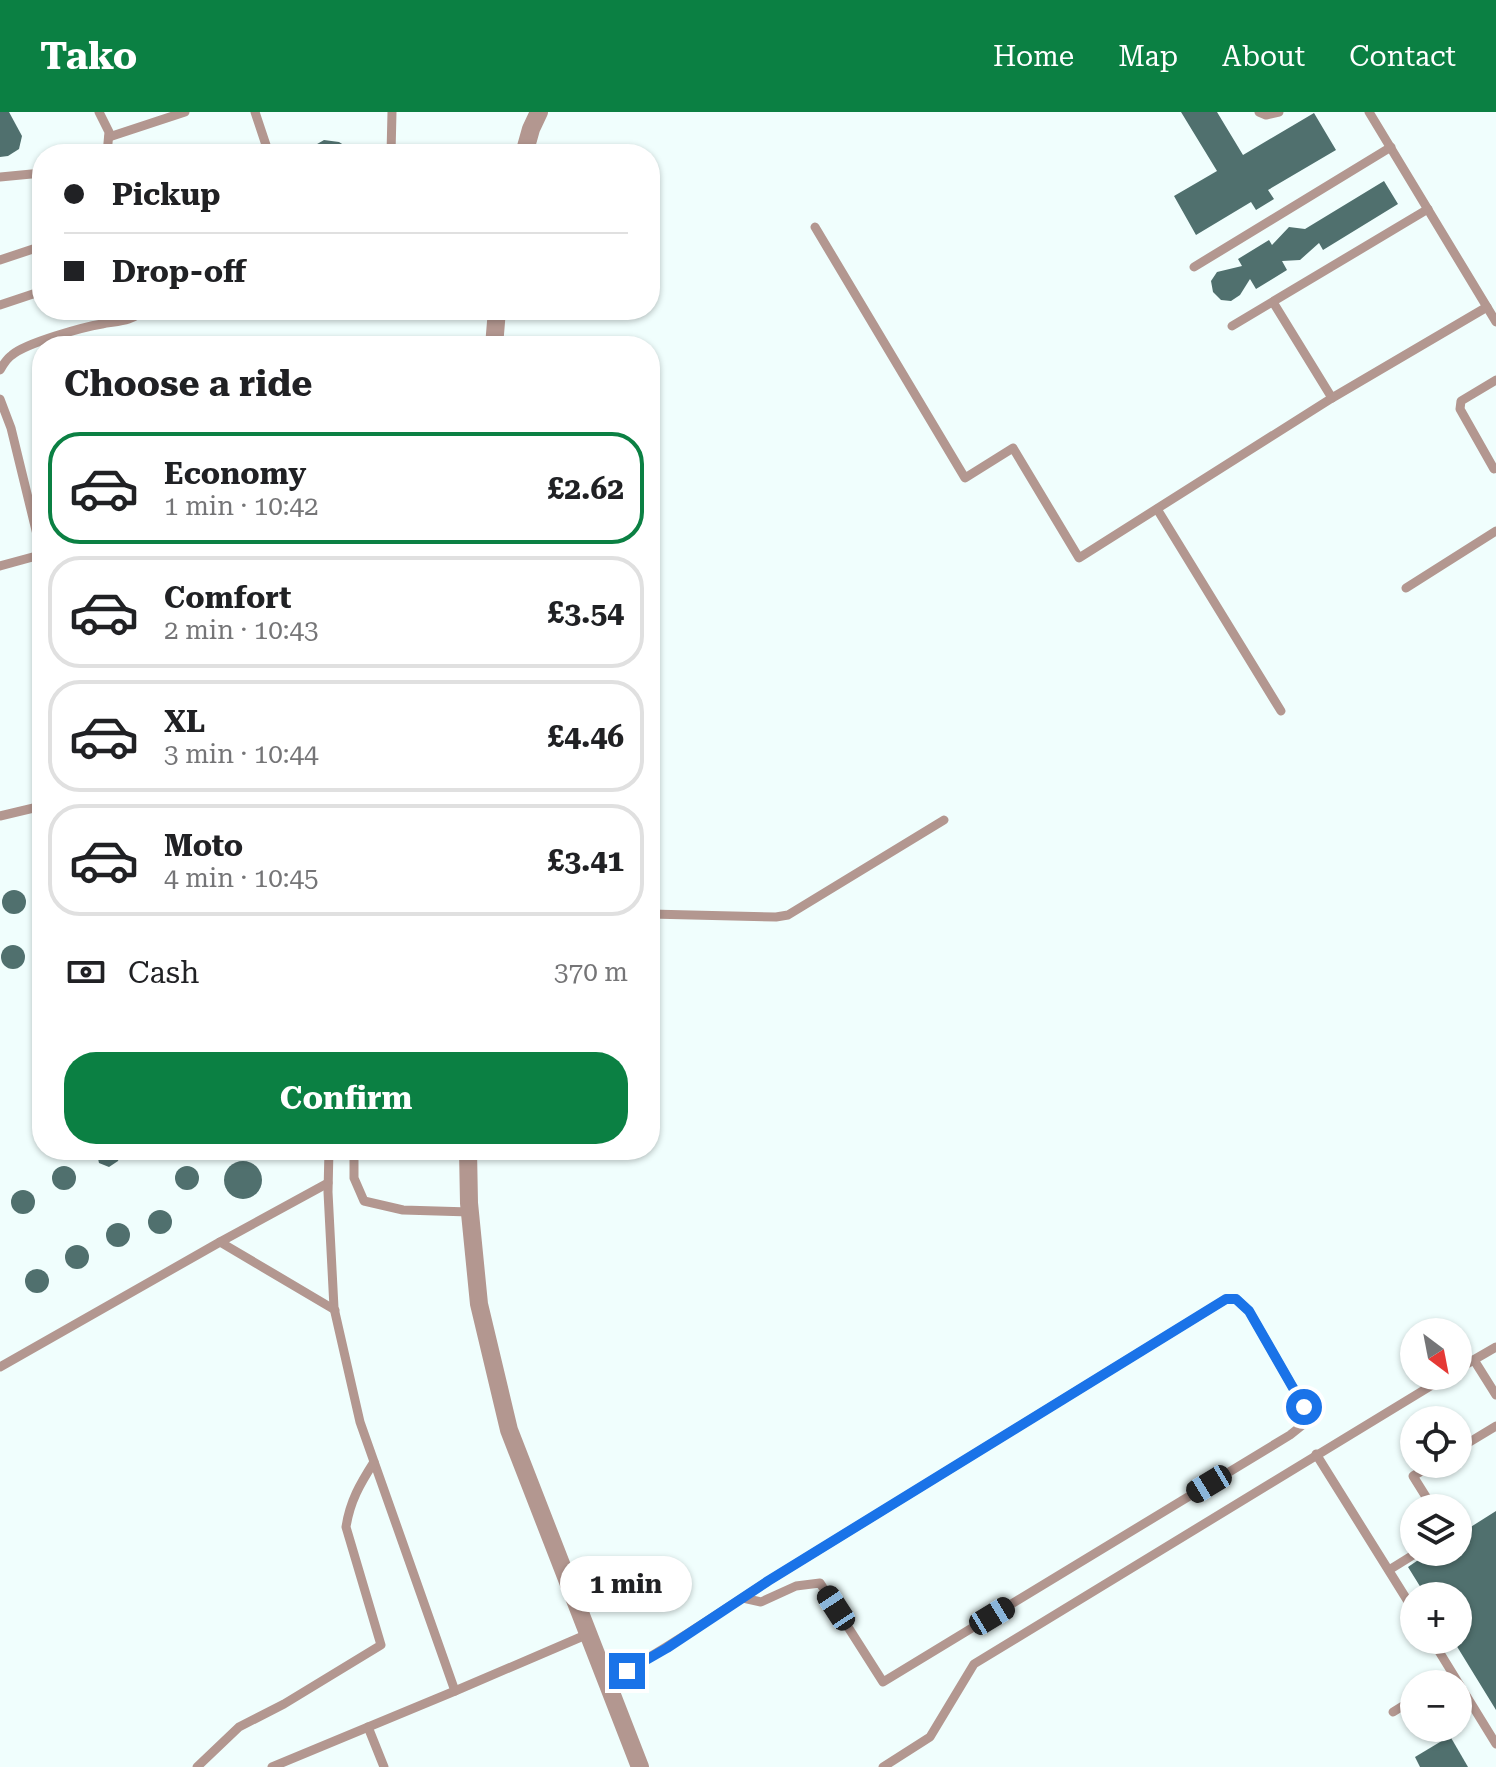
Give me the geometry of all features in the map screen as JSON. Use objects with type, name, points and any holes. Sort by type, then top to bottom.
[{"type":"street","points":[[527,144],[539,112]]},
{"type":"street","points":[[468,1160],[479,1304],[509,1430],[640,1767]]},
{"type":"lane","points":[[99,112],[109,137],[108,144]]},
{"type":"lane","points":[[109,137],[185,112]]},
{"type":"lane","points":[[255,112],[266,144]]},
{"type":"lane","points":[[391,144],[392,112]]},
{"type":"lane","points":[[1259,112],[1266,115],[1279,112]]},
{"type":"lane","points":[[1369,112],[1496,322]]},
{"type":"lane","points":[[1194,267],[1391,147]]},
{"type":"lane","points":[[0,177],[32,174]]},
{"type":"lane","points":[[1232,326],[1428,209]]},
{"type":"lane","points":[[815,227],[965,478],[1013,448],[1079,558],[1332,398],[1487,307]]},
{"type":"lane","points":[[0,260],[32,249]]},
{"type":"lane","points":[[0,305],[32,294]]},
{"type":"lane","points":[[1273,302],[1332,398]]},
{"type":"lane","points":[[61,336],[100,324],[127,320]]},
{"type":"lane","points":[[0,370],[11,355],[32,345]]},
{"type":"lane","points":[[1494,469],[1460,409],[1461,401],[1496,380]]},
{"type":"lane","points":[[0,399],[11,428],[32,519]]},
{"type":"lane","points":[[1157,509],[1281,711]]},
{"type":"lane","points":[[1406,588],[1496,531]]},
{"type":"lane","points":[[2,564],[32,559]]},
{"type":"lane","points":[[0,816],[32,808]]},
{"type":"lane","points":[[660,914],[788,915],[944,820]]},
{"type":"lane","points":[[329,1160],[335,1310],[360,1422],[455,1691]]},
{"type":"lane","points":[[354,1160],[354,1178],[364,1201],[403,1210],[470,1212]]},
{"type":"lane","points":[[0,1367],[328,1183]]},
{"type":"lane","points":[[220,1242],[335,1310]]},
{"type":"lane","points":[[607,1682],[667,1648],[743,1598],[1226,1299],[1236,1299],[1249,1311],[1304,1407],[1305,1423],[1290,1435],[883,1682],[820,1583],[796,1586],[761,1602],[743,1598]]},
{"type":"lane","points":[[1496,1347],[1474,1360],[1496,1395]]},
{"type":"lane","points":[[883,1767],[930,1737],[974,1664],[1423,1390]]},
{"type":"lane","points":[[1472,1441],[1496,1426]]},
{"type":"lane","points":[[1316,1454],[1400,1588]]},
{"type":"lane","points":[[197,1767],[239,1727],[284,1704],[381,1645],[346,1527],[349,1508],[358,1487],[374,1462]]},
{"type":"lane","points":[[1389,1570],[1400,1563]]},
{"type":"lane","points":[[272,1767],[588,1634]]},
{"type":"lane","points":[[1472,1705],[1496,1744]]},
{"type":"lane","points":[[1393,1712],[1400,1708]]},
{"type":"lane","points":[[368,1727],[384,1767]]},
{"type":"building","points":[[0,112],[9,112],[22,136],[19,149],[0,157]]},
{"type":"building","points":[[1181,112],[1217,112],[1243,155],[1314,113],[1336,150],[1268,190],[1274,199],[1256,210],[1251,202],[1196,235],[1174,196],[1217,171]]},
{"type":"building","points":[[324,140],[342,144],[317,144]]},
{"type":"building","points":[[1384,181],[1398,204],[1323,250],[1319,243],[1300,260],[1282,261],[1287,270],[1256,289],[1250,279],[1240,295],[1231,301],[1221,300],[1213,292],[1211,281],[1217,272],[1242,266],[1238,259],[1269,240],[1272,245],[1289,227],[1305,229]]},
{"type":"building","points":[[14,890],[25,897],[26,902],[19,913],[14,914],[3,907],[2,902],[9,891]]},
{"type":"building","points":[[13,945],[24,952],[25,957],[18,968],[13,969],[2,962],[1,957],[8,946]]},
{"type":"building","points":[[98,1160],[118,1160],[109,1167]]},
{"type":"building","points":[[243,1161],[256,1167],[262,1180],[256,1193],[243,1199],[230,1193],[224,1180],[230,1167]]},
{"type":"building","points":[[64,1166],[75,1173],[76,1178],[69,1189],[64,1190],[53,1183],[52,1178],[59,1167]]},
{"type":"building","points":[[187,1166],[198,1173],[199,1178],[192,1189],[187,1190],[176,1183],[175,1178],[182,1167]]},
{"type":"building","points":[[23,1190],[34,1197],[35,1202],[28,1213],[23,1214],[12,1207],[11,1202],[18,1191]]},
{"type":"building","points":[[160,1210],[171,1217],[172,1222],[165,1233],[160,1234],[149,1227],[148,1222],[155,1211]]},
{"type":"building","points":[[118,1223],[129,1230],[130,1235],[123,1246],[118,1247],[107,1240],[106,1235],[113,1224]]},
{"type":"building","points":[[77,1245],[88,1252],[89,1257],[82,1268],[77,1269],[66,1262],[65,1257],[72,1246]]},
{"type":"building","points":[[37,1269],[48,1276],[49,1281],[42,1292],[37,1293],[26,1286],[25,1281],[32,1270]]},
{"type":"building","points":[[1496,1511],[1496,1710],[1462,1654],[1472,1654],[1472,1582],[1417,1582],[1408,1567],[1472,1566],[1472,1526]]},
{"type":"building","points":[[1440,1742],[1453,1742],[1468,1767],[1420,1767],[1415,1757]]},
{"type":"route","points":[[627,1671],[1226,1299],[1236,1299],[1249,1311],[1304,1407]]}]
